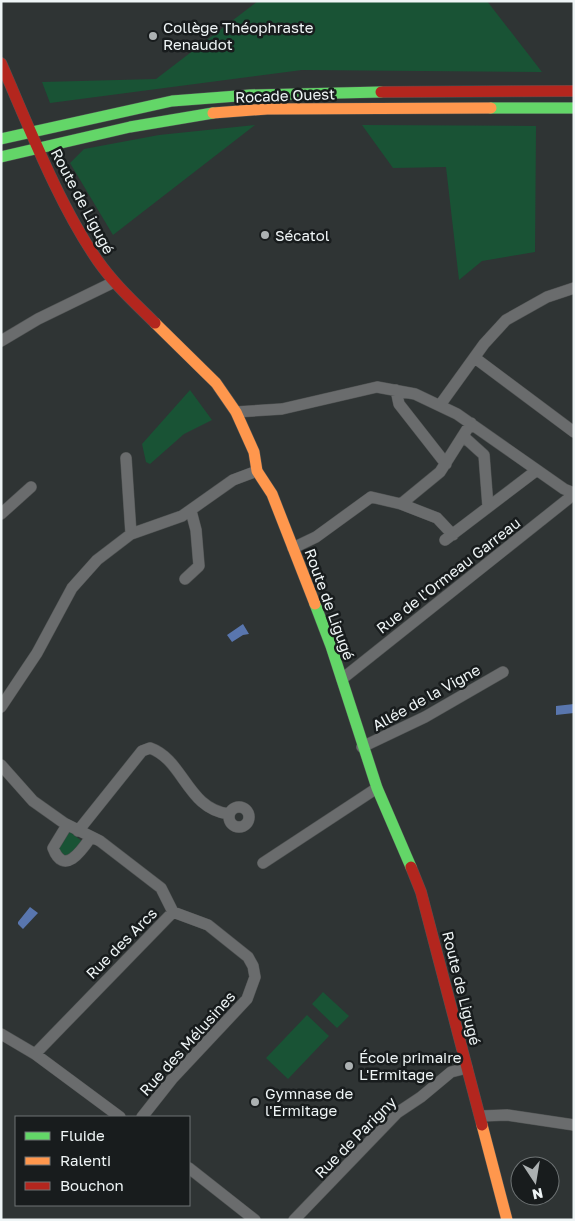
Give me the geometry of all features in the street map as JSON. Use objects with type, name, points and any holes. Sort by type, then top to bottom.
[{"type":"street","name":"Route de Ligugé","points":[[1,63],[35,139],[85,242],[114,282],[216,383],[236,412],[254,452],[257,471],[272,494],[342,679],[362,747],[377,788],[421,892],[507,1220]]},
{"type":"street","name":"Rocade Ouest","points":[[1,157],[35,139],[122,116],[133,108],[172,101],[296,92],[574,91]]},
{"type":"street","name":"Rocade Ouest","points":[[1,139],[35,139],[203,114],[249,111],[574,108]]},
{"type":"street","points":[[1,148],[35,139]]},
{"type":"street","points":[[1,341],[38,319],[114,282]]},
{"type":"street","points":[[440,406],[476,358],[484,344],[506,320],[546,297],[574,288]]},
{"type":"street","points":[[476,358],[574,432]]},
{"type":"street","points":[[236,412],[282,409],[370,388],[415,394],[471,423],[573,493]]},
{"type":"street","points":[[396,390],[400,404],[446,464]]},
{"type":"street","points":[[401,504],[440,472],[471,423]]},
{"type":"street","points":[[463,436],[484,455],[488,507]]},
{"type":"street","points":[[126,458],[131,534]]},
{"type":"street","points":[[293,548],[316,537],[371,497],[401,504],[436,518],[449,538],[537,470]]},
{"type":"street","points":[[1,707],[37,653],[78,581],[107,551],[131,534],[191,511],[233,480],[257,471]]},
{"type":"street","points":[[1,514],[31,487]]},
{"type":"street","name":"Rue de l'Ormeau Garreau","points":[[342,679],[568,499],[573,493]]},
{"type":"street","points":[[185,579],[199,566],[196,530],[191,511]]},
{"type":"street","name":"Allée de la Vigne","points":[[362,747],[425,717],[503,672]]},
{"type":"street","points":[[78,831],[142,751],[150,748],[171,764],[198,798],[214,810],[229,814]]},
{"type":"street","name":"Rue des Arcs","points":[[1,765],[30,798],[67,825],[91,837],[161,888],[173,912],[35,1054]]},
{"type":"street","points":[[263,863],[377,788]]},
{"type":"street","points":[[67,825],[53,848],[56,855],[62,860],[69,861],[74,858],[91,837]]},
{"type":"street","name":"Rue des Mélusines","points":[[143,1116],[172,1079],[247,999],[255,977],[253,966],[248,957],[208,924],[173,912]]},
{"type":"street","points":[[1,1034],[35,1054],[119,1116]]},
{"type":"street","name":"Rue de Parigny","points":[[294,1220],[397,1113],[421,1097],[451,1072],[466,1068]]},
{"type":"street","points":[[481,1116],[507,1116],[574,1125]]},
{"type":"street","points":[[190,1169],[255,1220]]},
{"type":"green space","points":[[258,1],[487,1],[542,72],[302,70],[50,103],[42,82],[156,79]]},
{"type":"green space","points":[[255,125],[113,235],[70,163],[84,149],[159,135]]},
{"type":"green space","points":[[362,125],[536,126],[535,252],[482,261],[459,280],[446,167],[393,168]]},
{"type":"green space","points":[[190,390],[212,420],[184,434],[150,464],[146,462],[142,444]]},
{"type":"green space","points":[[70,832],[83,842],[82,845],[66,857],[57,849],[65,833]]},
{"type":"green space","points":[[323,992],[349,1016],[337,1028],[312,1004]]},
{"type":"green space","points":[[307,1015],[329,1036],[288,1079],[266,1058]]},
{"type":"water","points":[[243,624],[249,634],[243,635],[232,642],[227,635]]},
{"type":"water","points":[[574,704],[574,713],[556,715],[556,706]]},
{"type":"water","points":[[30,907],[38,913],[23,929],[18,922]]},
{"type":"traffic: fast","points":[[1,139],[172,101],[250,95],[381,92]]},
{"type":"traffic: fast","points":[[491,108],[574,108]]},
{"type":"traffic: fast","points":[[1,157],[130,127],[213,113]]},
{"type":"traffic: fast","points":[[315,604],[331,646],[377,788],[411,867]]},
{"type":"traffic: slow","points":[[213,113],[267,109],[491,108]]},
{"type":"traffic: slow","points":[[155,323],[216,383],[236,412],[254,452],[257,471],[272,494],[315,604]]},
{"type":"traffic: slow","points":[[482,1125],[507,1220]]},
{"type":"traffic: jam","points":[[1,63],[45,165],[84,239],[111,278],[155,323]]},
{"type":"traffic: jam","points":[[381,92],[574,91]]},
{"type":"traffic: jam","points":[[411,867],[421,892],[482,1125]]},
{"type":"place","name":"Collège Théophraste Renaudot","points":[[153,36]]},
{"type":"place","name":"Sécatol","points":[[265,235]]},
{"type":"place","name":"École primaire L'Ermitage","points":[[349,1066]]},
{"type":"place","name":"Gymnase de l'Ermitage","points":[[255,1102]]}]
